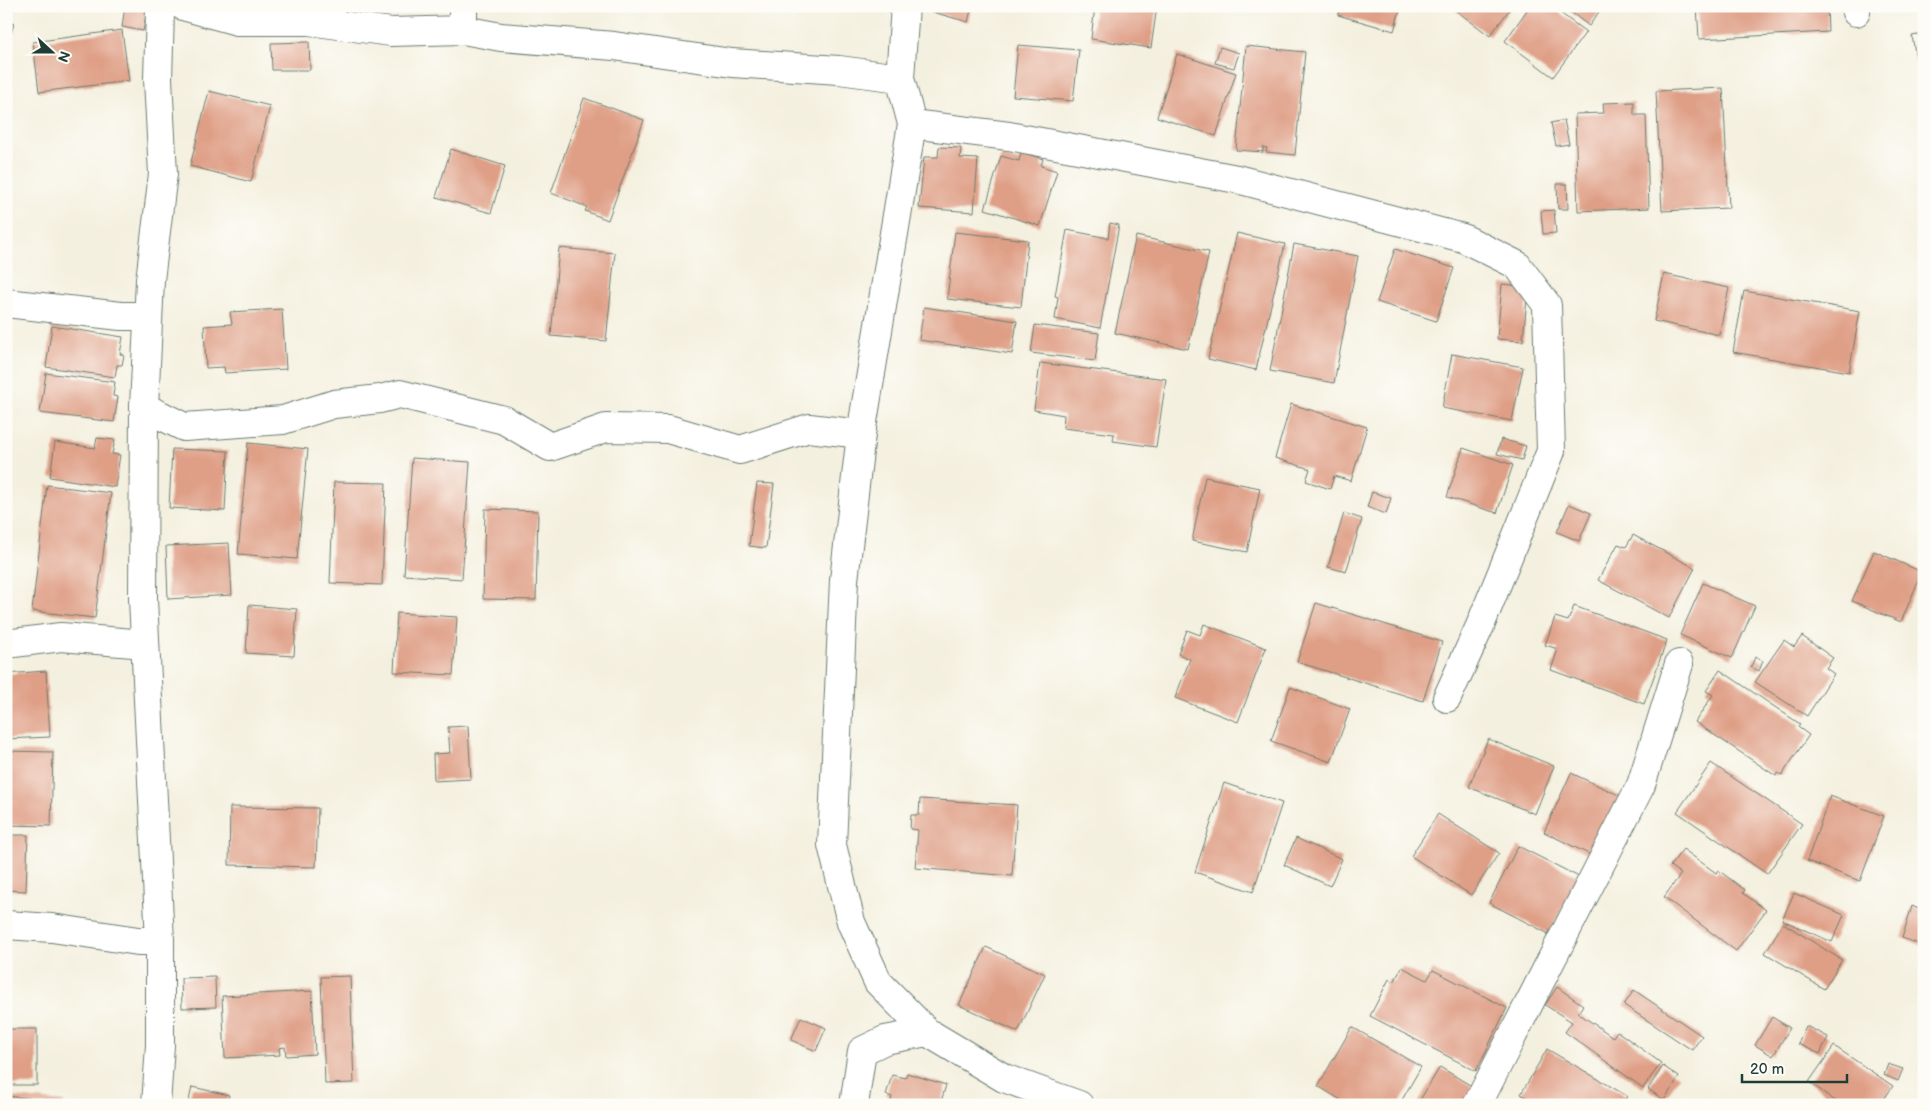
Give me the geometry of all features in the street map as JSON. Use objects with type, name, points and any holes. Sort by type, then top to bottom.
[{"type":"street","points":[[905,6],[900,78],[912,124],[861,434],[844,580],[832,845],[851,922],[878,982],[927,1032],[1004,1078],[1079,1105]]},
{"type":"street","points":[[156,1105],[160,1045],[160,941],[143,599],[144,407],[150,280],[163,174],[158,78],[165,7],[237,21],[309,21],[391,32],[463,18],[502,37],[614,46],[732,63],[839,70],[900,78]]},
{"type":"street","points":[[912,124],[1008,136],[1237,179],[1463,238],[1517,265],[1547,306],[1551,451],[1480,626],[1447,698]]},
{"type":"street","points":[[6,303],[121,316],[148,316]]},
{"type":"street","points":[[144,407],[184,427],[282,420],[334,404],[380,399],[400,394],[504,420],[550,447],[606,428],[668,429],[740,450],[810,428],[861,434]]},
{"type":"street","points":[[6,644],[62,637],[145,644]]},
{"type":"street","points":[[1477,1105],[1641,785],[1679,664]]},
{"type":"street","points":[[6,925],[52,928],[138,941],[160,941]]},
{"type":"street","points":[[854,1105],[862,1051],[885,1040],[927,1032]]},
{"type":"building","points":[[125,6],[147,9],[143,31],[122,27]]},
{"type":"building","points":[[930,6],[972,6],[968,22],[929,11]]},
{"type":"building","points":[[1095,6],[1157,6],[1151,48],[1091,39]]},
{"type":"building","points":[[1340,6],[1401,6],[1394,31],[1338,15]]},
{"type":"building","points":[[1450,6],[1512,6],[1490,36]]},
{"type":"building","points":[[1530,6],[1551,6],[1586,32],[1553,77],[1505,41]]},
{"type":"building","points":[[1563,6],[1603,6],[1589,26]]},
{"type":"building","points":[[1697,6],[1827,6],[1828,32],[1699,39]]},
{"type":"building","points":[[6,21],[14,24],[7,46],[6,46]]},
{"type":"building","points":[[122,30],[129,81],[39,92],[33,42]]},
{"type":"building","points":[[1924,34],[1924,96],[1923,96],[1912,36]]},
{"type":"building","points":[[309,42],[310,70],[272,70],[271,43]]},
{"type":"building","points":[[1018,45],[1079,50],[1073,101],[1013,96]]},
{"type":"building","points":[[1246,46],[1305,52],[1295,155],[1266,152],[1267,148],[1263,147],[1263,152],[1236,150]]},
{"type":"building","points":[[1220,47],[1239,53],[1234,68],[1215,63]]},
{"type":"building","points":[[1177,54],[1236,73],[1216,136],[1157,117]]},
{"type":"building","points":[[1723,88],[1729,208],[1662,211],[1656,91]]},
{"type":"building","points":[[209,91],[270,106],[251,182],[190,166]]},
{"type":"building","points":[[584,98],[644,120],[608,220],[585,211],[587,207],[551,193]]},
{"type":"building","points":[[1634,102],[1634,115],[1646,115],[1649,208],[1578,211],[1575,114],[1604,113],[1603,103]]},
{"type":"building","points":[[1564,120],[1569,144],[1556,146],[1551,123]]},
{"type":"building","points":[[939,147],[961,148],[960,158],[978,159],[974,212],[919,208],[924,157],[938,157]]},
{"type":"building","points":[[451,149],[505,166],[491,213],[436,197]]},
{"type":"building","points":[[1021,152],[1043,159],[1041,166],[1057,171],[1040,226],[985,209],[1001,156],[1019,161]]},
{"type":"building","points":[[1557,184],[1567,184],[1568,209],[1558,209]]},
{"type":"building","points":[[1554,210],[1556,233],[1543,234],[1541,211]]},
{"type":"building","points":[[1110,223],[1119,225],[1100,328],[1055,319],[1058,297],[1055,296],[1067,230],[1108,238]]},
{"type":"building","points":[[955,232],[1028,240],[1021,307],[947,299]]},
{"type":"building","points":[[1237,233],[1285,244],[1256,370],[1208,359]]},
{"type":"building","points":[[1136,236],[1209,252],[1188,349],[1115,333]]},
{"type":"building","points":[[1294,244],[1358,256],[1334,383],[1270,371]]},
{"type":"building","points":[[559,248],[615,253],[606,341],[551,336]]},
{"type":"building","points":[[1395,249],[1454,268],[1436,321],[1377,302]]},
{"type":"building","points":[[1664,274],[1729,288],[1719,335],[1654,321]]},
{"type":"building","points":[[1502,284],[1528,287],[1523,341],[1497,339]]},
{"type":"building","points":[[1744,291],[1860,311],[1849,372],[1733,352]]},
{"type":"building","points":[[924,307],[1017,321],[1012,354],[919,340]]},
{"type":"building","points":[[282,309],[286,369],[225,373],[224,367],[206,368],[204,326],[232,324],[230,312]]},
{"type":"building","points":[[1035,325],[1099,333],[1095,361],[1031,353]]},
{"type":"building","points":[[52,326],[123,337],[120,354],[124,355],[122,365],[117,365],[115,377],[46,367]]},
{"type":"building","points":[[1452,354],[1523,367],[1512,421],[1442,408]]},
{"type":"building","points":[[1040,363],[1166,379],[1156,447],[1113,441],[1114,434],[1063,428],[1064,415],[1034,410]]},
{"type":"building","points":[[46,373],[115,382],[113,396],[118,397],[114,422],[40,413]]},
{"type":"building","points":[[1291,404],[1367,427],[1351,481],[1334,476],[1330,489],[1306,481],[1310,469],[1275,458]]},
{"type":"building","points":[[97,438],[115,440],[112,454],[120,455],[115,487],[50,477],[55,442],[95,448]]},
{"type":"building","points":[[1501,439],[1526,446],[1522,460],[1497,454]]},
{"type":"building","points":[[248,443],[308,449],[297,559],[238,554]]},
{"type":"building","points":[[1463,448],[1513,465],[1497,513],[1447,497]]},
{"type":"building","points":[[172,449],[228,451],[225,511],[169,508]]},
{"type":"building","points":[[412,458],[470,462],[462,579],[404,575]]},
{"type":"building","points":[[1205,477],[1260,488],[1247,552],[1192,541]]},
{"type":"building","points":[[334,482],[386,483],[382,585],[330,583]]},
{"type":"building","points":[[757,483],[774,484],[766,548],[749,546]]},
{"type":"building","points":[[47,485],[111,493],[95,618],[32,611]]},
{"type":"building","points":[[1372,492],[1391,498],[1386,514],[1367,507]]},
{"type":"building","points":[[1569,504],[1591,513],[1579,541],[1557,532]]},
{"type":"building","points":[[485,509],[538,511],[536,600],[483,599]]},
{"type":"building","points":[[1344,513],[1362,519],[1346,572],[1328,567]]},
{"type":"building","points":[[1633,535],[1695,568],[1669,618],[1598,580],[1618,544],[1626,547]]},
{"type":"building","points":[[229,543],[232,595],[168,599],[166,546]]},
{"type":"building","points":[[1874,551],[1922,572],[1901,622],[1852,601]]},
{"type":"building","points":[[1703,583],[1755,606],[1732,658],[1680,635]]},
{"type":"building","points":[[1316,603],[1442,642],[1423,701],[1297,662]]},
{"type":"building","points":[[249,605],[297,609],[294,656],[246,653]]},
{"type":"building","points":[[1574,606],[1667,640],[1644,704],[1551,670],[1558,649],[1545,645],[1555,617],[1568,621]]},
{"type":"building","points":[[397,613],[457,617],[453,675],[394,672]]},
{"type":"building","points":[[1204,624],[1266,648],[1238,722],[1175,698],[1190,659],[1178,654],[1187,630],[1200,635]]},
{"type":"building","points":[[1802,636],[1833,658],[1826,668],[1834,674],[1807,716],[1755,682],[1784,640],[1794,647]]},
{"type":"building","points":[[1755,657],[1763,661],[1759,671],[1751,667]]},
{"type":"building","points":[[1720,670],[1800,724],[1798,727],[1809,735],[1782,775],[1778,773],[1776,776],[1695,722],[1713,695],[1706,691]]},
{"type":"building","points":[[46,671],[50,737],[6,739],[6,674]]},
{"type":"building","points":[[1290,687],[1350,709],[1331,762],[1271,741]]},
{"type":"building","points":[[468,726],[471,779],[434,781],[433,754],[450,753],[448,727]]},
{"type":"building","points":[[1488,739],[1554,766],[1535,814],[1469,787]]},
{"type":"building","points":[[6,751],[53,752],[51,826],[6,825]]},
{"type":"building","points":[[1711,763],[1802,824],[1767,874],[1677,812]]},
{"type":"building","points":[[1571,773],[1625,798],[1597,858],[1544,832]]},
{"type":"building","points":[[1224,783],[1282,803],[1253,892],[1195,872]]},
{"type":"building","points":[[1830,796],[1884,816],[1860,881],[1807,861]]},
{"type":"building","points":[[920,799],[1017,805],[1012,876],[915,868],[918,830],[910,829],[911,815],[919,815]]},
{"type":"building","points":[[230,807],[318,808],[316,867],[229,865]]},
{"type":"building","points":[[1438,814],[1499,853],[1471,895],[1411,856]]},
{"type":"building","points":[[6,835],[28,835],[26,891],[6,890]]},
{"type":"building","points":[[1296,838],[1342,859],[1330,886],[1284,865]]},
{"type":"building","points":[[1518,846],[1579,877],[1549,934],[1489,903]]},
{"type":"building","points":[[1683,849],[1716,873],[1718,870],[1745,890],[1743,893],[1766,910],[1736,951],[1664,897],[1681,874],[1670,866]]},
{"type":"building","points":[[1794,893],[1844,915],[1832,942],[1782,920]]},
{"type":"building","points":[[1923,903],[1924,946],[1902,938],[1912,906],[1921,910]]},
{"type":"building","points":[[1783,923],[1842,960],[1824,989],[1765,953]]},
{"type":"building","points":[[986,947],[1045,974],[1018,1032],[959,1005]]},
{"type":"building","points":[[1402,967],[1427,980],[1433,970],[1507,1008],[1476,1071],[1370,1016],[1389,979],[1394,982]]},
{"type":"building","points":[[350,976],[354,1083],[325,1084],[321,977]]},
{"type":"building","points":[[215,977],[216,1007],[182,1008],[181,978]]},
{"type":"building","points":[[1557,987],[1583,1005],[1578,1013],[1613,1037],[1617,1031],[1661,1063],[1643,1088],[1565,1032],[1572,1022],[1545,1005]]},
{"type":"building","points":[[1634,990],[1702,1036],[1692,1050],[1624,1005]]},
{"type":"building","points":[[312,991],[315,1054],[286,1056],[285,1047],[279,1048],[280,1055],[225,1058],[222,996]]},
{"type":"building","points":[[801,1017],[826,1028],[816,1051],[791,1040]]},
{"type":"building","points":[[1772,1017],[1790,1028],[1773,1056],[1755,1045]]},
{"type":"building","points":[[1806,1026],[1828,1037],[1820,1054],[1798,1044]]},
{"type":"building","points":[[1352,1027],[1421,1067],[1399,1105],[1349,1105],[1318,1086]]},
{"type":"building","points":[[6,1029],[37,1029],[37,1085],[6,1085]]},
{"type":"building","points":[[1834,1046],[1893,1086],[1880,1105],[1841,1105],[1809,1082]]},
{"type":"building","points":[[1547,1049],[1627,1096],[1622,1105],[1540,1105],[1521,1094]]},
{"type":"building","points":[[1888,1064],[1903,1069],[1898,1081],[1884,1075]]},
{"type":"building","points":[[1663,1066],[1679,1077],[1664,1100],[1648,1089]]},
{"type":"building","points":[[1440,1067],[1478,1090],[1469,1105],[1417,1105]]},
{"type":"building","points":[[907,1073],[946,1085],[940,1105],[890,1105],[892,1097],[886,1095],[892,1075],[905,1078]]},
{"type":"building","points":[[192,1087],[229,1095],[227,1105],[188,1105]]},
{"type":"building","points":[[6,1096],[64,1102],[63,1105],[6,1105]]}]
